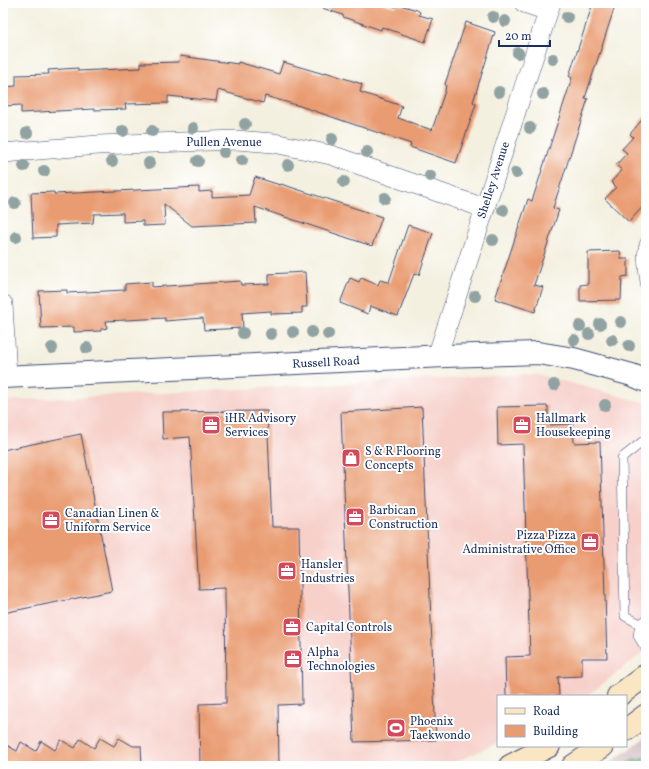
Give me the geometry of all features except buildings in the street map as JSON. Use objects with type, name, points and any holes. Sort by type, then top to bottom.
[{"type":"main road","points":[[619,695],[646,675]]},
{"type":"main road","points":[[627,729],[646,715]]},
{"type":"main road","points":[[510,766],[547,747]]},
{"type":"main road","points":[[573,766],[602,747]]},
{"type":"street","points":[[524,3],[549,7]]},
{"type":"street","name":"Shelley Avenue","points":[[437,357],[549,7]]},
{"type":"street","name":"Pullen Avenue","points":[[3,153],[98,145],[237,140],[274,143],[331,154],[484,208]]},
{"type":"street","points":[[3,304],[5,377]]},
{"type":"street","name":"Russell Road","points":[[5,377],[538,353],[574,359],[646,381]]},
{"type":"lane","points":[[646,240],[643,244],[643,264],[646,288]]},
{"type":"lane","points":[[646,439],[622,458],[624,616],[643,622],[638,636],[646,649]]},
{"type":"shaded area","points":[[536,374],[646,403],[646,650],[588,695],[497,695],[497,743],[453,763],[442,766],[3,766],[3,401]]},
{"type":"shaded area","points":[[646,737],[646,766],[605,766]]},
{"type":"green space","points":[[646,757],[646,766],[624,766],[631,760]]},
{"type":"place","name":"iHR Advisory Services","points":[[211,425]]},
{"type":"place","name":"Hallmark Housekeeping","points":[[522,425]]},
{"type":"place","name":"S & R Flooring Concepts","points":[[351,458]]},
{"type":"place","name":"Barbican Construction","points":[[355,517]]},
{"type":"place","name":"Canadian Linen & Uniform Service","points":[[51,520]]},
{"type":"place","name":"Pizza Pizza Administrative Office","points":[[590,542]]},
{"type":"place","name":"Hansler Industries","points":[[287,571]]},
{"type":"place","name":"Capital Controls","points":[[292,627]]},
{"type":"place","name":"Alpha Technologies","points":[[293,659]]},
{"type":"place","name":"Phoenix Taekwondo","points":[[396,728]]}]
